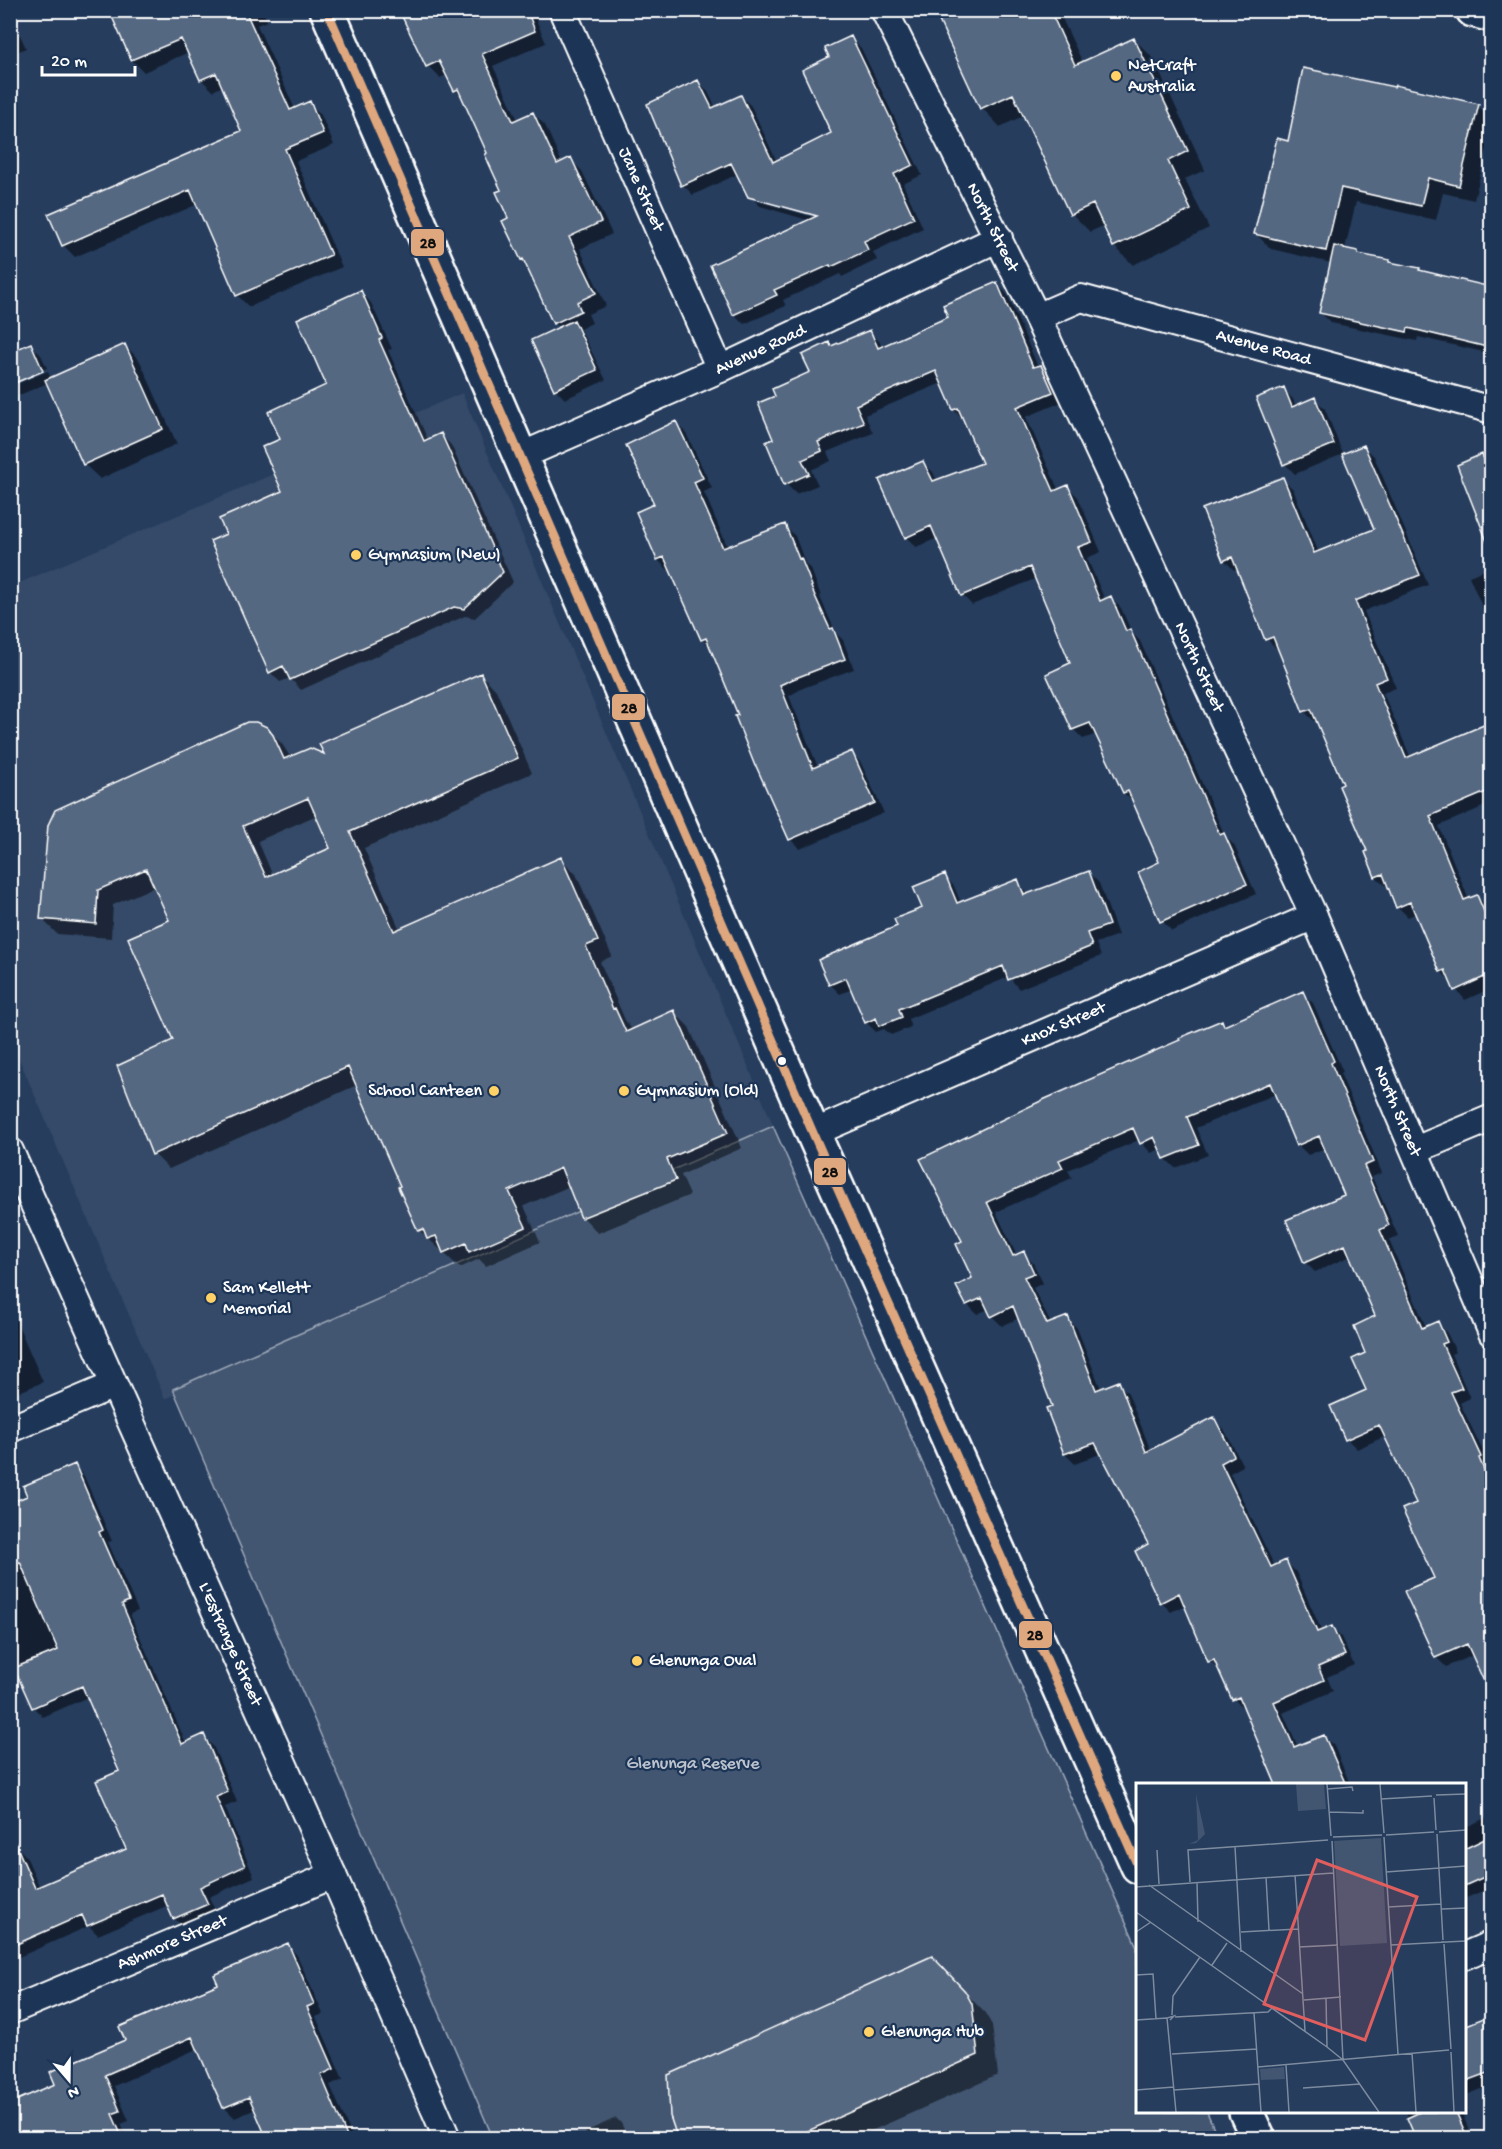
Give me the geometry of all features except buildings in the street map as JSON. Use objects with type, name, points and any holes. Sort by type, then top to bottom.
[{"type":"main road","points":[[327,10],[813,1133],[1136,1864]]},
{"type":"main road","points":[[1473,10],[1491,15]]},
{"type":"main road","points":[[1246,2113],[1258,2139]]},
{"type":"street","name":"Jane Street","points":[[562,10],[720,369]]},
{"type":"street","name":"North Street","points":[[884,10],[1037,317],[1314,916],[1491,1333]]},
{"type":"street","name":"Avenue Road","points":[[521,456],[720,369],[999,238]]},
{"type":"street","name":"Avenue Road","points":[[1037,317],[1081,297],[1491,410]]},
{"type":"street","name":"Knox Street","points":[[813,1133],[1314,916]]},
{"type":"street","points":[[1415,1150],[1491,1118]]},
{"type":"street","name":"L'Estrange Street","points":[[10,1151],[333,1875],[447,2139]]},
{"type":"street","points":[[10,1430],[114,1385]]},
{"type":"street","name":"Ashmore Street","points":[[10,2011],[333,1875]]},
{"type":"street","points":[[1466,1955],[1491,1944]]},
{"type":"shaded area","points":[[462,393],[780,1141],[165,1399],[11,1040],[10,587]]},
{"type":"green space","name":"Glenunga Reserve","points":[[773,1126],[1136,1945],[1136,2113],[1207,2113],[1218,2138],[493,2138],[173,1389]]},
{"type":"transit line","name":"28","points":[[327,10],[813,1133],[1136,1861]]},
{"type":"place","name":"NetCraft Australia","points":[[1116,76]]},
{"type":"place","name":"Gymnasium (New)","points":[[356,555]]},
{"type":"place","name":"School Canteen","points":[[494,1091]]},
{"type":"place","name":"Gymnasium (Old)","points":[[624,1091]]},
{"type":"place","name":"Sam Kellett Memorial","points":[[211,1298]]},
{"type":"place","name":"Glenunga Oval","points":[[637,1661]]},
{"type":"place","name":"Glenunga Hub","points":[[869,2032]]}]
